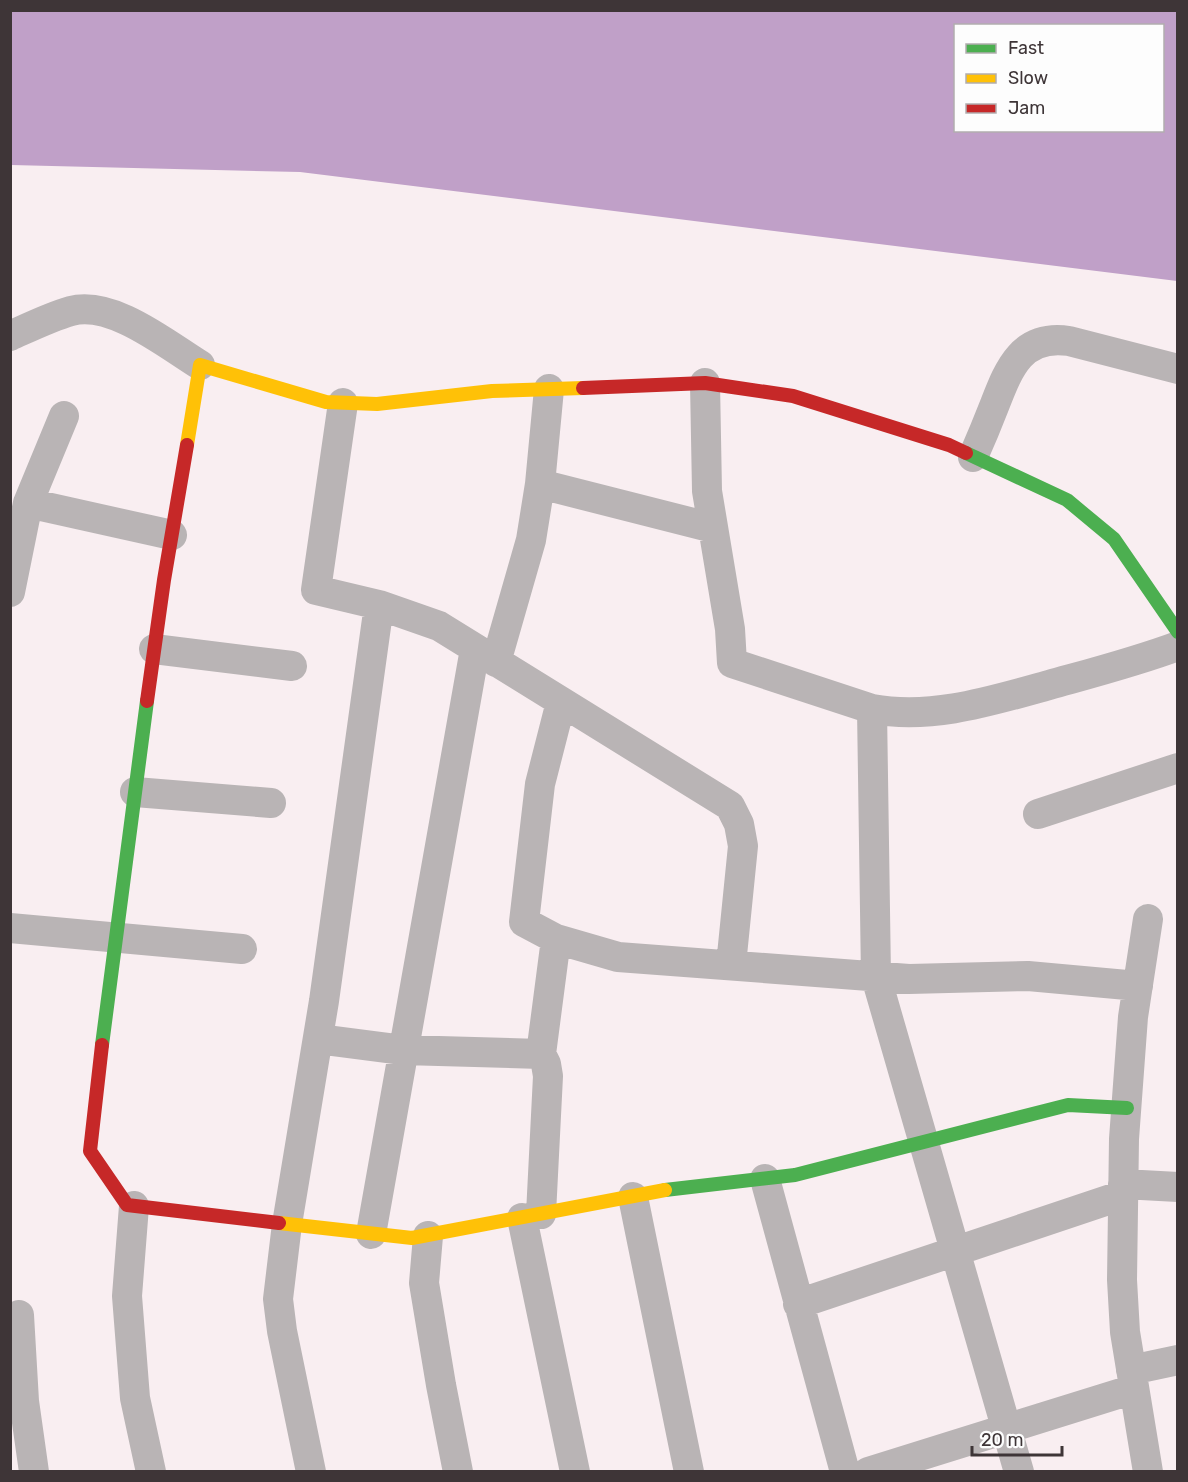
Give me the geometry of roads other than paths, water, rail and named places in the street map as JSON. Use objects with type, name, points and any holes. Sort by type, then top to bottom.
[{"type":"street","points":[[10,336],[72,311],[91,309],[111,312],[200,365],[326,402],[377,404],[492,391],[705,383],[793,396],[949,445],[1066,500],[1114,539],[1178,632]]},
{"type":"street","points":[[974,457],[1008,372],[1023,351],[1034,345],[1058,340],[1069,341],[1178,369]]},
{"type":"street","points":[[200,365],[154,649],[115,937],[90,1151],[127,1205],[412,1238],[677,1188],[795,1175],[1068,1106],[1127,1108]]},
{"type":"street","points":[[705,383],[707,491],[730,629],[732,663],[872,709],[892,713],[925,712],[975,705],[1138,661],[1178,646]]},
{"type":"street","points":[[371,1234],[403,1050],[486,655],[531,540],[540,484],[549,389]]},
{"type":"street","points":[[343,403],[316,590],[379,605],[439,627],[730,806],[740,824],[743,846],[731,965]]},
{"type":"street","points":[[10,592],[28,503],[64,416]]},
{"type":"street","points":[[540,484],[713,528]]},
{"type":"street","points":[[28,503],[172,535]]},
{"type":"street","points":[[311,1472],[282,1331],[278,1299],[286,1224],[318,1039],[379,605]]},
{"type":"street","points":[[154,649],[291,666]]},
{"type":"street","points":[[561,702],[540,784],[525,922],[556,939],[618,957],[909,979],[1028,976],[1138,986]]},
{"type":"street","points":[[872,709],[876,977],[1019,1472]]},
{"type":"street","points":[[1038,814],[1178,768]]},
{"type":"street","points":[[135,792],[271,803]]},
{"type":"street","points":[[1148,920],[1133,1017],[1124,1139],[1122,1280],[1125,1332],[1148,1472]]},
{"type":"street","points":[[10,928],[242,949]]},
{"type":"street","points":[[556,939],[541,1054],[548,1076],[532,1216],[575,1472]]},
{"type":"street","points":[[318,1039],[403,1050],[541,1054]]},
{"type":"street","points":[[765,1179],[845,1472]]},
{"type":"street","points":[[798,1304],[955,1253],[1123,1190],[1178,1187]]},
{"type":"street","points":[[633,1197],[689,1472]]},
{"type":"street","points":[[134,1206],[128,1296],[135,1398],[152,1472]]},
{"type":"street","points":[[428,1236],[424,1283],[458,1472]]},
{"type":"street","points":[[19,1315],[22,1390],[34,1472]]},
{"type":"street","points":[[868,1472],[1008,1429],[1178,1360]]}]
